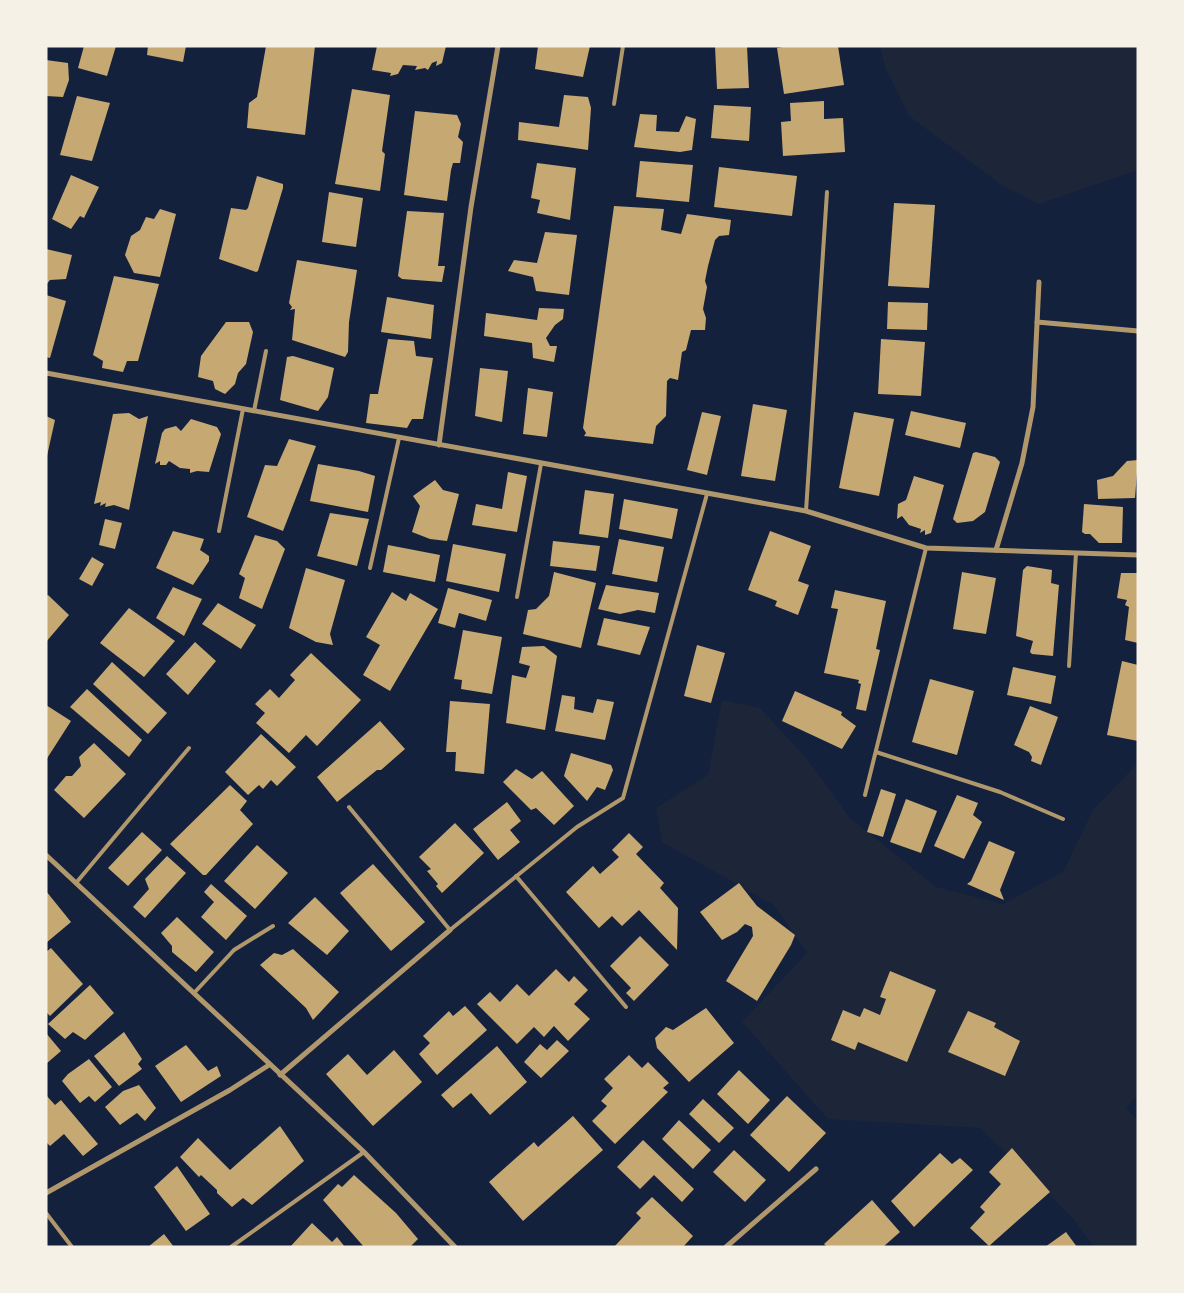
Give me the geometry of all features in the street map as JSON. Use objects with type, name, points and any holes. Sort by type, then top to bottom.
[{"type":"street","points":[[439,445],[471,207],[498,46]]},
{"type":"street","points":[[996,550],[1022,463],[1033,407],[1039,282]]},
{"type":"street","points":[[1037,322],[1138,332]]},
{"type":"street","points":[[46,373],[806,511],[926,548],[1138,555]]},
{"type":"street","points":[[46,855],[364,1152],[455,1247]]},
{"type":"street","points":[[280,1075],[450,930]]},
{"type":"street","points":[[46,1193],[230,1090],[269,1065]]},
{"type":"street","points":[[726,1247],[816,1169]]},
{"type":"lane","points":[[614,104],[623,46]]},
{"type":"lane","points":[[806,511],[827,192]]},
{"type":"lane","points":[[254,411],[266,351]]},
{"type":"lane","points":[[219,531],[243,409]]},
{"type":"lane","points":[[370,568],[399,438]]},
{"type":"lane","points":[[517,597],[541,464]]},
{"type":"lane","points":[[349,808],[450,930],[576,827],[623,798],[707,494]]},
{"type":"lane","points":[[865,795],[926,548]]},
{"type":"lane","points":[[1068,666],[1076,553]]},
{"type":"lane","points":[[76,882],[189,748]]},
{"type":"lane","points":[[876,752],[1000,792],[1063,819]]},
{"type":"lane","points":[[516,876],[626,1007]]},
{"type":"lane","points":[[194,993],[234,950],[273,926]]},
{"type":"lane","points":[[231,1247],[364,1152]]},
{"type":"lane","points":[[46,1214],[72,1247]]},
{"type":"shaded area","points":[[880,46],[1138,46],[1138,170],[1039,204],[1000,184],[909,116],[885,67]]},
{"type":"shaded area","points":[[722,700],[760,708],[807,759],[849,817],[936,887],[1003,904],[1063,872],[1093,810],[1138,763],[1138,1095],[1126,1107],[1138,1121],[1138,1247],[1094,1247],[1072,1217],[980,1128],[828,1119],[742,1022],[807,953],[774,905],[662,842],[656,808],[708,775]]},
{"type":"building","points":[[84,46],[116,46],[107,76],[78,68]]},
{"type":"building","points":[[148,46],[186,46],[183,62],[147,55]]},
{"type":"building","points":[[266,46],[315,46],[305,135],[247,128],[249,103],[257,97]]},
{"type":"building","points":[[377,46],[446,46],[442,63],[436,66],[437,61],[432,63],[428,70],[425,68],[415,70],[417,66],[403,65],[398,74],[390,76],[391,73],[372,70]]},
{"type":"building","points":[[538,46],[590,46],[583,77],[535,69]]},
{"type":"building","points":[[715,46],[747,46],[749,88],[717,89]]},
{"type":"building","points":[[789,46],[838,46],[844,85],[784,94],[777,48]]},
{"type":"building","points":[[46,60],[68,63],[69,80],[63,97],[46,96]]},
{"type":"building","points":[[352,89],[390,95],[382,151],[385,154],[380,191],[335,184]]},
{"type":"building","points":[[564,95],[588,97],[591,108],[588,150],[518,140],[519,122],[559,127]]},
{"type":"building","points":[[77,96],[110,103],[92,161],[60,155]]},
{"type":"building","points":[[824,101],[824,119],[843,118],[845,152],[783,156],[781,122],[791,121],[790,103]]},
{"type":"building","points":[[714,105],[751,107],[749,141],[711,138]]},
{"type":"building","points":[[415,111],[457,115],[461,124],[458,137],[463,142],[460,163],[453,163],[447,201],[404,195]]},
{"type":"building","points":[[640,114],[657,115],[656,131],[679,132],[686,116],[696,119],[692,150],[680,152],[634,147]]},
{"type":"building","points":[[640,161],[693,165],[689,202],[636,197]]},
{"type":"building","points":[[537,163],[576,168],[570,220],[537,213],[540,200],[531,198]]},
{"type":"building","points":[[719,167],[797,176],[792,216],[714,207]]},
{"type":"building","points":[[71,175],[99,187],[84,218],[80,216],[71,229],[52,219]]},
{"type":"building","points":[[257,176],[283,184],[283,188],[258,271],[256,272],[219,259],[231,208],[246,210],[248,208]]},
{"type":"building","points":[[329,192],[363,198],[356,247],[322,242]]},
{"type":"building","points":[[894,203],[935,205],[929,288],[888,286]]},
{"type":"building","points":[[614,206],[664,209],[661,230],[681,234],[687,214],[731,220],[729,235],[719,236],[715,240],[708,266],[703,309],[706,318],[705,330],[691,330],[686,350],[682,352],[678,380],[670,378],[667,381],[666,416],[656,426],[653,444],[584,436],[586,433],[583,428]]},
{"type":"building","points":[[160,209],[176,214],[160,277],[134,273],[125,255],[131,236],[140,230],[146,217],[154,219]]},
{"type":"building","points":[[407,211],[444,213],[438,266],[445,266],[442,282],[402,279],[398,276]]},
{"type":"building","points":[[545,232],[577,235],[569,295],[536,291],[533,277],[508,271],[514,260],[537,263]]},
{"type":"building","points":[[46,249],[72,255],[66,279],[50,280],[46,285]]},
{"type":"building","points":[[297,260],[357,270],[349,322],[348,352],[345,357],[292,340],[295,309],[290,310],[292,307],[289,303]]},
{"type":"building","points":[[114,276],[159,284],[138,361],[127,361],[123,372],[102,368],[103,361],[93,355]]},
{"type":"building","points":[[46,295],[66,301],[50,358],[46,357]]},
{"type":"building","points":[[387,297],[434,305],[431,339],[381,332]]},
{"type":"building","points":[[888,302],[928,303],[927,330],[887,329]]},
{"type":"building","points":[[539,308],[564,309],[563,319],[555,325],[546,338],[550,346],[557,346],[554,362],[533,358],[532,343],[484,336],[486,313],[537,320]]},
{"type":"building","points":[[226,322],[249,322],[253,332],[246,364],[238,373],[235,384],[225,394],[215,389],[213,381],[198,377],[201,356]]},
{"type":"building","points":[[388,339],[414,341],[416,356],[433,358],[423,419],[412,419],[407,428],[366,423],[370,394],[378,394]]},
{"type":"building","points":[[881,339],[925,342],[921,396],[878,394]]},
{"type":"building","points":[[293,356],[334,368],[328,397],[318,411],[280,400],[287,357]]},
{"type":"building","points":[[480,368],[508,371],[502,422],[475,416]]},
{"type":"building","points":[[528,388],[553,392],[547,437],[523,434]]},
{"type":"building","points":[[753,404],[787,410],[775,481],[741,476]]},
{"type":"building","points":[[911,411],[966,423],[960,448],[905,435]]},
{"type":"building","points":[[702,412],[721,416],[707,475],[687,470]]},
{"type":"building","points":[[854,412],[894,419],[879,496],[839,488]]},
{"type":"building","points":[[129,413],[139,419],[148,416],[129,510],[114,505],[105,507],[106,503],[100,506],[101,502],[94,504],[113,414]]},
{"type":"building","points":[[46,416],[55,420],[47,456],[46,456]]},
{"type":"building","points":[[191,419],[217,427],[221,434],[209,472],[197,471],[190,473],[190,469],[180,468],[169,461],[166,465],[160,465],[160,461],[155,464],[162,433],[165,429],[176,426],[181,431]]},
{"type":"building","points":[[289,439],[316,446],[283,531],[247,517],[265,465],[277,466]]},
{"type":"building","points":[[976,452],[995,457],[1000,462],[985,512],[973,521],[957,523],[953,519],[973,453]]},
{"type":"building","points":[[1138,460],[1135,498],[1098,499],[1097,480],[1113,476],[1127,461]]},
{"type":"building","points":[[318,464],[359,471],[375,476],[368,512],[310,501]]},
{"type":"building","points":[[508,472],[527,476],[517,532],[472,525],[476,504],[502,509]]},
{"type":"building","points":[[914,476],[944,485],[931,533],[925,535],[925,530],[920,533],[921,529],[909,525],[902,516],[897,519],[898,504],[906,500]]},
{"type":"building","points":[[435,480],[443,490],[459,494],[447,541],[430,539],[412,532],[420,506],[413,496]]},
{"type":"building","points":[[585,490],[614,494],[608,538],[579,534]]},
{"type":"building","points":[[624,499],[678,509],[672,539],[619,529]]},
{"type":"building","points":[[1084,504],[1123,507],[1122,543],[1099,543],[1090,534],[1082,532]]},
{"type":"building","points":[[330,513],[369,519],[357,566],[317,556]]},
{"type":"building","points":[[105,519],[122,523],[115,549],[99,545]]},
{"type":"building","points":[[173,531],[204,539],[200,550],[209,556],[209,561],[193,585],[156,568]]},
{"type":"building","points":[[770,531],[811,546],[798,581],[809,585],[798,615],[775,606],[777,601],[748,590]]},
{"type":"building","points":[[255,535],[277,541],[285,549],[262,609],[239,598],[245,578],[239,574]]},
{"type":"building","points":[[619,539],[664,547],[657,582],[612,574]]},
{"type":"building","points":[[553,541],[600,546],[596,571],[550,566]]},
{"type":"building","points":[[453,544],[506,554],[499,592],[446,581]]},
{"type":"building","points":[[388,545],[440,555],[435,582],[383,572]]},
{"type":"building","points":[[92,557],[104,564],[92,586],[79,579]]},
{"type":"building","points":[[1027,566],[1052,570],[1051,583],[1059,585],[1053,656],[1032,654],[1030,652],[1033,641],[1016,636],[1023,570]]},
{"type":"building","points":[[306,568],[345,580],[330,634],[333,645],[316,642],[289,628]]},
{"type":"building","points":[[554,572],[596,583],[581,648],[523,634],[528,610],[536,609],[549,596]]},
{"type":"building","points":[[962,572],[996,578],[986,634],[953,629]]},
{"type":"building","points":[[1121,573],[1138,573],[1138,643],[1125,640],[1129,607],[1125,605],[1127,600],[1117,598]]},
{"type":"building","points":[[606,585],[659,593],[655,613],[638,610],[620,614],[598,609]]},
{"type":"building","points":[[173,587],[202,599],[184,636],[156,618]]},
{"type":"building","points":[[448,588],[492,600],[486,621],[459,613],[455,628],[438,623]]},
{"type":"building","points":[[835,590],[886,601],[876,649],[880,650],[866,711],[856,709],[861,684],[858,683],[859,680],[824,673],[838,609],[831,608]]},
{"type":"building","points":[[392,592],[406,601],[410,593],[438,609],[390,691],[363,675],[380,645],[366,637]]},
{"type":"building","points":[[48,595],[69,615],[46,642],[46,596]]},
{"type":"building","points":[[218,603],[256,625],[241,649],[202,624]]},
{"type":"building","points":[[129,608],[175,641],[144,677],[100,643]]},
{"type":"building","points":[[604,618],[650,627],[640,655],[597,645]]},
{"type":"building","points":[[463,630],[502,637],[492,694],[461,689],[462,680],[454,679]]},
{"type":"building","points":[[195,642],[216,661],[188,695],[166,674]]},
{"type":"building","points":[[697,645],[725,653],[711,703],[684,696]]},
{"type":"building","points":[[544,646],[557,656],[545,730],[506,723],[512,675],[526,678],[530,666],[519,663],[522,647]]},
{"type":"building","points":[[311,653],[361,700],[317,746],[306,735],[289,753],[256,723],[265,713],[255,704],[270,689],[279,698],[295,680],[290,675]]},
{"type":"building","points":[[1122,661],[1138,665],[1138,741],[1107,735]]},
{"type":"building","points":[[112,662],[167,713],[148,734],[93,684]]},
{"type":"building","points":[[1013,667],[1056,676],[1051,704],[1007,695]]},
{"type":"building","points":[[930,679],[974,691],[957,755],[912,742]]},
{"type":"building","points":[[87,689],[142,740],[129,757],[70,707]]},
{"type":"building","points":[[795,691],[842,712],[841,715],[856,726],[842,749],[782,721]]},
{"type":"building","points":[[562,695],[575,697],[574,709],[593,713],[597,699],[614,702],[605,740],[555,731]]},
{"type":"building","points":[[450,701],[490,704],[484,774],[455,771],[456,752],[446,752]]},
{"type":"building","points":[[46,705],[71,721],[46,760]]},
{"type":"building","points":[[1030,706],[1058,717],[1041,765],[1031,761],[1032,757],[1029,752],[1014,745]]},
{"type":"building","points":[[380,721],[405,749],[381,770],[377,770],[337,802],[317,777]]},
{"type":"building","points":[[261,734],[296,767],[277,786],[271,780],[263,789],[259,785],[248,795],[225,772]]},
{"type":"building","points":[[94,743],[126,774],[84,818],[54,790],[66,776],[72,776],[81,766],[79,757]]},
{"type":"building","points":[[571,753],[611,765],[613,770],[605,790],[597,787],[587,801],[564,776]]},
{"type":"building","points":[[516,769],[532,779],[542,771],[574,806],[554,825],[536,808],[531,810],[503,782]]},
{"type":"building","points":[[230,785],[247,801],[240,810],[253,824],[206,875],[203,875],[170,844]]},
{"type":"building","points":[[881,789],[896,794],[883,837],[867,832]]},
{"type":"building","points":[[957,795],[978,803],[973,815],[982,822],[964,859],[934,846]]},
{"type":"building","points":[[906,799],[937,811],[921,853],[890,842]]},
{"type":"building","points":[[507,802],[521,821],[510,830],[520,842],[498,860],[473,829]]},
{"type":"building","points":[[455,823],[484,853],[442,893],[436,886],[438,884],[427,871],[431,869],[419,857]]},
{"type":"building","points":[[142,832],[162,850],[128,886],[108,868]]},
{"type":"building","points":[[629,833],[643,847],[636,854],[664,883],[660,888],[678,908],[677,950],[639,910],[622,926],[612,916],[599,928],[566,892],[593,866],[600,874],[619,857],[612,850]]},
{"type":"building","points":[[989,841],[1015,852],[1000,890],[1004,900],[967,884],[971,881]]},
{"type":"building","points":[[257,845],[288,873],[255,909],[224,881]]},
{"type":"building","points":[[167,856],[186,873],[145,918],[133,907],[149,889],[145,879]]},
{"type":"building","points":[[373,864],[425,922],[391,951],[340,893]]},
{"type":"building","points":[[739,883],[757,906],[795,935],[791,945],[757,1001],[726,981],[753,936],[752,927],[745,924],[737,932],[722,940],[700,912]]},
{"type":"building","points":[[211,884],[247,916],[226,940],[201,917],[214,902],[204,892]]},
{"type":"building","points":[[46,891],[71,922],[46,943]]},
{"type":"building","points":[[315,897],[349,931],[327,955],[288,923]]},
{"type":"building","points":[[177,917],[214,952],[196,972],[172,952],[172,946],[161,933]]},
{"type":"building","points":[[640,936],[669,965],[634,1001],[626,993],[631,988],[610,966]]},
{"type":"building","points":[[51,948],[83,984],[50,1016],[46,1012],[46,952]]},
{"type":"building","points":[[293,949],[339,992],[313,1020],[306,1008],[260,965],[274,953],[282,955]]},
{"type":"building","points":[[556,969],[569,982],[574,976],[588,990],[574,1004],[590,1019],[568,1041],[554,1026],[544,1037],[534,1027],[517,1044],[477,1004],[490,992],[500,1002],[517,984],[529,996]]},
{"type":"building","points":[[890,971],[936,990],[907,1062],[858,1042],[855,1050],[831,1040],[843,1010],[860,1017],[864,1008],[880,1015],[886,999],[880,997]]},
{"type":"building","points":[[90,985],[114,1013],[85,1040],[73,1032],[65,1039],[48,1024]]},
{"type":"building","points":[[465,1006],[487,1030],[437,1075],[419,1054],[430,1043],[423,1036],[449,1011],[453,1016]]},
{"type":"building","points":[[706,1008],[734,1043],[689,1082],[657,1048],[655,1038],[666,1027],[673,1030]]},
{"type":"building","points":[[968,1011],[996,1023],[994,1027],[1020,1041],[1005,1076],[948,1052]]},
{"type":"building","points":[[124,1032],[142,1059],[138,1064],[142,1069],[119,1086],[94,1056]]},
{"type":"building","points":[[46,1033],[61,1051],[46,1064]]},
{"type":"building","points":[[557,1040],[569,1051],[541,1078],[524,1062],[540,1044],[547,1050]]},
{"type":"building","points":[[186,1045],[208,1071],[217,1066],[221,1076],[181,1102],[155,1066]]},
{"type":"building","points":[[497,1046],[527,1082],[490,1115],[471,1093],[453,1108],[441,1095]]},
{"type":"building","points":[[394,1050],[422,1082],[373,1126],[326,1074],[348,1054],[367,1075]]},
{"type":"building","points":[[629,1055],[642,1068],[648,1062],[669,1083],[663,1088],[668,1092],[615,1144],[592,1121],[607,1106],[601,1101],[613,1088],[604,1079]]},
{"type":"building","points":[[89,1059],[112,1087],[95,1102],[89,1096],[80,1103],[62,1081],[68,1074]]},
{"type":"building","points":[[739,1070],[770,1100],[748,1124],[717,1094]]},
{"type":"building","points":[[139,1085],[156,1108],[145,1121],[137,1113],[120,1125],[105,1107],[123,1091]]},
{"type":"building","points":[[46,1095],[55,1105],[61,1100],[98,1144],[83,1156],[64,1134],[50,1146],[46,1142]]},
{"type":"building","points":[[787,1096],[826,1133],[789,1172],[750,1135]]},
{"type":"building","points":[[703,1099],[734,1128],[719,1143],[689,1114]]},
{"type":"building","points":[[573,1116],[603,1150],[523,1221],[489,1182],[534,1142],[538,1147]]},
{"type":"building","points":[[679,1120],[711,1150],[693,1169],[662,1139]]},
{"type":"building","points":[[280,1126],[304,1161],[252,1205],[243,1198],[232,1207],[217,1193],[217,1190],[201,1175],[199,1177],[180,1157],[198,1138],[230,1170]]},
{"type":"building","points":[[643,1140],[694,1189],[682,1202],[654,1175],[640,1189],[617,1167]]},
{"type":"building","points":[[1012,1148],[1050,1192],[989,1246],[970,1228],[985,1212],[980,1207],[1001,1184],[989,1172]]},
{"type":"building","points":[[734,1150],[766,1180],[745,1202],[713,1172]]},
{"type":"building","points":[[940,1153],[952,1164],[960,1158],[973,1170],[914,1227],[891,1201]]},
{"type":"building","points":[[177,1166],[210,1214],[186,1231],[154,1187]]},
{"type":"building","points":[[354,1175],[396,1213],[418,1239],[410,1247],[364,1247],[323,1200],[338,1184],[342,1187]]},
{"type":"building","points":[[652,1197],[693,1236],[683,1247],[614,1247],[641,1218],[636,1213]]},
{"type":"building","points":[[872,1200],[900,1232],[883,1247],[827,1247],[824,1244]]},
{"type":"building","points":[[312,1223],[332,1242],[337,1237],[345,1247],[290,1247]]},
{"type":"building","points":[[1066,1232],[1077,1247],[1045,1247]]},
{"type":"building","points":[[164,1234],[174,1247],[148,1247]]}]
